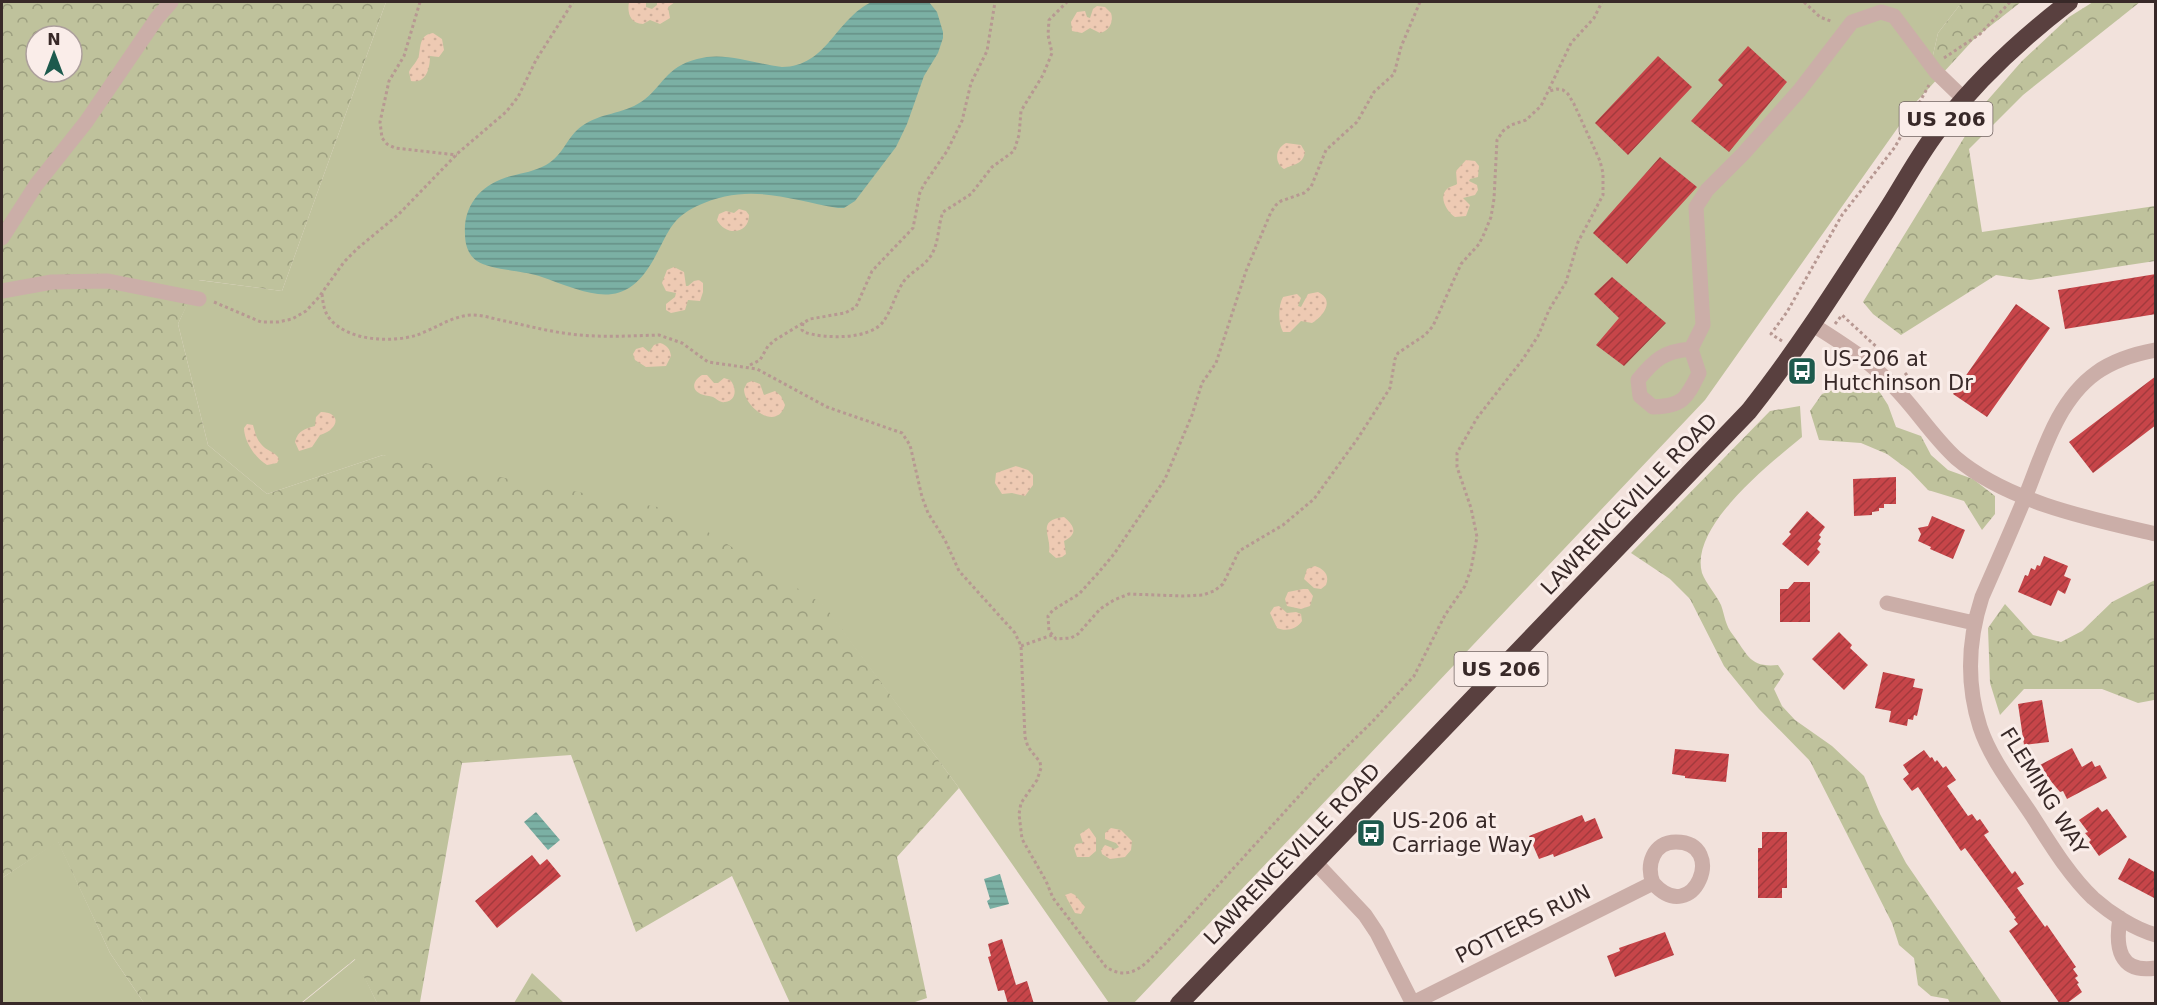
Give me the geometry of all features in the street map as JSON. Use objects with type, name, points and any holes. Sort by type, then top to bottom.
[{"type":"highway","name":"LAWRENCEVILLE ROAD","points":[[1179,1004],[1749,411],[1813,325],[1940,128],[1989,71],[2034,29],[2069,2]]},
{"type":"street","points":[[2,238],[36,185],[86,122],[157,18],[171,2]]},
{"type":"street","points":[[1691,349],[1703,325],[1696,207],[1707,190],[1743,154],[1799,91],[1852,22],[1881,12],[1894,16],[1936,72],[1964,99]]},
{"type":"street","points":[[2,291],[52,282],[108,281],[199,299]]},
{"type":"street","points":[[1813,325],[1856,352],[1892,385],[1936,439],[1983,478],[2025,497],[2075,513],[2156,534]]},
{"type":"street","name":"FLEMING WAY","points":[[2156,350],[2134,354],[2095,373],[2066,404],[2052,430],[1982,597],[1974,623],[1970,648],[1973,700],[1989,750],[2070,873],[2093,898],[2120,918],[2156,935]]},
{"type":"street","points":[[1887,603],[1974,623]]},
{"type":"street","points":[[1315,862],[1365,915],[1377,933],[1413,1003]]},
{"type":"street","name":"POTTERS RUN","points":[[1413,1003],[1653,883]]},
{"type":"street","points":[[2120,918],[2117,941],[2122,957],[2132,966],[2145,970],[2156,968]]},
{"type":"path","points":[[420,2],[404,56],[389,81],[380,130],[387,144],[395,148],[457,155]]},
{"type":"path","points":[[199,299],[212,301],[261,322],[292,319],[306,311],[322,294],[344,262],[358,248],[399,213],[457,155],[506,112],[518,97],[536,60],[573,2]]},
{"type":"path","points":[[746,366],[756,363],[768,346],[803,323],[845,313],[856,307],[872,271],[913,228],[920,192],[947,151],[962,121],[971,83],[987,51],[994,2]]},
{"type":"path","points":[[803,323],[802,330],[808,334],[842,336],[865,333],[873,330],[883,321],[906,279],[932,255],[943,212],[971,194],[992,167],[1014,151],[1021,111],[1043,75],[1052,53],[1048,35],[1049,20],[1067,2]]},
{"type":"path","points":[[1420,2],[1401,47],[1394,74],[1374,92],[1357,122],[1326,150],[1311,187],[1304,193],[1276,205],[1271,212],[1246,271],[1216,363],[1202,383],[1192,415],[1165,478],[1114,554],[1099,572],[1078,594],[1053,610],[1048,616],[1049,632],[1056,639],[1071,638],[1078,634],[1100,609],[1129,594],[1183,596],[1203,595],[1214,591],[1223,584],[1239,551],[1283,525],[1314,499],[1358,438],[1390,388],[1395,358],[1398,353],[1433,326],[1461,264],[1479,244],[1491,217],[1494,200],[1497,140],[1503,131],[1511,125],[1526,120],[1541,106],[1571,43],[1594,18],[1602,2]]},
{"type":"path","points":[[1804,2],[1820,17],[1838,25],[1845,33]]},
{"type":"path","points":[[1796,349],[1771,334],[1842,215],[1895,147],[1945,56],[1980,34],[2010,2]]},
{"type":"path","points":[[322,294],[329,318],[338,327],[370,337],[405,338],[455,318],[475,315],[563,333],[591,336],[659,335],[670,337],[708,362],[757,369],[827,406],[902,433],[910,445],[928,513],[945,540],[959,570],[1015,633],[1021,646],[1025,737],[1028,747],[1040,762],[1041,768],[1037,780],[1021,803],[1019,814],[1022,839],[1053,898],[1106,967],[1125,974],[1142,966],[1165,944],[1318,775],[1373,721],[1414,676],[1445,615],[1465,586],[1472,569],[1477,537],[1471,508],[1457,467],[1457,453],[1477,418],[1538,336],[1549,310],[1566,282],[1578,242],[1603,195],[1603,173],[1600,161],[1574,104],[1563,90],[1549,91]]},
{"type":"path","points":[[1021,646],[1052,635]]},
{"type":"green space","points":[[2,2],[386,2],[282,291],[199,280],[178,324],[208,445],[267,494],[383,455],[673,510],[824,605],[959,788],[897,857],[927,998],[912,1003],[790,1003],[732,876],[636,932],[571,755],[462,763],[420,1002],[422,1003],[377,1003],[355,959],[301,1003],[144,1003],[110,953],[58,842],[2,878]]},
{"type":"green space","points":[[386,2],[1962,2],[1938,33],[1931,64],[1942,74],[1916,102],[1705,400],[1134,1003],[1109,1003],[959,788],[823,605],[383,455],[267,494],[208,445],[178,324],[198,280],[282,291]]},
{"type":"green space","points":[[1962,2],[2021,2],[1975,38],[1942,74],[1931,64],[1938,33]]},
{"type":"green space","points":[[2093,2],[2140,2],[2023,95],[1969,149],[1982,232],[2155,206],[2155,261],[2030,280],[1996,275],[1901,335],[1873,314],[1863,302],[1986,102],[2022,61],[2069,17]]},
{"type":"green space","points":[[1844,386],[1879,391],[1888,405],[1896,427],[1921,436],[1931,455],[1948,470],[1973,479],[1995,496],[1995,514],[1982,530],[1964,501],[1928,490],[1910,471],[1887,454],[1861,443],[1819,440],[1810,411],[1822,394]]},
{"type":"green space","points":[[1800,406],[1802,437],[1753,479],[1720,516],[1708,536],[1701,555],[1702,573],[1721,605],[1728,628],[1746,654],[1755,662],[1778,665],[1784,674],[1774,689],[1782,706],[1795,720],[1832,746],[1864,776],[1880,814],[1906,863],[2002,1003],[1950,1003],[1948,999],[1931,996],[1918,985],[1914,958],[1899,945],[1892,923],[1810,761],[1759,709],[1724,666],[1690,599],[1670,579],[1631,553],[1770,411]]},
{"type":"green space","points":[[2155,580],[2156,695],[2154,700],[2138,703],[2102,689],[2024,689],[2000,715],[1990,683],[1988,628],[2005,604],[2033,635],[2061,642],[2082,631],[2112,602]]},
{"type":"green space","points":[[58,841],[110,953],[144,1003],[2,1004],[2,878]]},
{"type":"green space","points":[[356,959],[377,1003],[301,1004]]},
{"type":"green space","points":[[532,973],[564,1003],[514,1003]]},
{"type":"sand","points":[[629,2],[646,2],[646,7],[652,9],[657,2],[675,2],[668,7],[670,18],[660,24],[650,20],[643,24],[635,22],[630,17]]},
{"type":"sand","points":[[1097,6],[1105,7],[1111,13],[1112,20],[1108,28],[1100,33],[1090,28],[1082,33],[1072,31],[1071,22],[1077,12],[1085,11],[1087,17],[1090,18],[1093,9]]},
{"type":"sand","points":[[433,33],[442,39],[444,50],[439,57],[430,56],[427,74],[421,80],[411,81],[409,72],[418,57],[422,41]]},
{"type":"sand","points":[[1286,143],[1301,145],[1305,152],[1300,162],[1284,169],[1277,156]]},
{"type":"sand","points":[[1466,160],[1475,161],[1479,166],[1478,177],[1469,181],[1477,185],[1478,190],[1475,195],[1463,198],[1470,205],[1466,216],[1455,217],[1449,212],[1443,196],[1449,187],[1457,184],[1456,171]]},
{"type":"sand","points":[[739,209],[746,211],[749,215],[748,222],[741,230],[725,229],[717,220],[719,214],[726,211],[734,213]]},
{"type":"sand","points":[[674,267],[684,272],[686,286],[699,280],[703,283],[703,292],[700,301],[688,300],[685,310],[671,313],[666,310],[666,304],[675,297],[676,293],[666,291],[662,283],[667,270]]},
{"type":"sand","points":[[1318,292],[1326,299],[1324,312],[1312,323],[1301,321],[1290,332],[1283,332],[1279,314],[1283,297],[1297,294],[1301,298],[1298,306],[1301,307],[1308,294]]},
{"type":"sand","points":[[660,343],[669,349],[671,354],[666,366],[646,367],[635,360],[633,354],[636,349],[643,347],[649,352],[654,345]]},
{"type":"sand","points":[[702,375],[707,375],[714,383],[724,378],[730,380],[735,392],[732,399],[722,402],[696,391],[694,384]]},
{"type":"sand","points":[[752,381],[760,384],[764,395],[775,391],[781,396],[785,405],[781,413],[769,417],[749,403],[744,389],[747,383]]},
{"type":"sand","points":[[321,412],[328,413],[335,418],[334,426],[320,435],[312,447],[299,451],[295,442],[298,435],[305,429],[315,426],[316,417]]},
{"type":"sand","points":[[247,424],[253,425],[261,444],[277,456],[279,459],[277,463],[267,465],[254,454],[244,433]]},
{"type":"sand","points":[[1016,466],[1028,470],[1033,475],[1033,485],[1025,496],[1012,493],[1002,494],[995,483],[996,473]]},
{"type":"sand","points":[[1064,517],[1073,527],[1073,533],[1064,541],[1066,554],[1056,558],[1049,552],[1047,525],[1055,519]]},
{"type":"sand","points":[[1315,566],[1327,575],[1326,585],[1321,589],[1314,588],[1304,579],[1307,569]]},
{"type":"sand","points":[[1308,589],[1313,596],[1310,606],[1301,609],[1287,606],[1285,599],[1288,592]]},
{"type":"sand","points":[[1279,606],[1287,613],[1301,614],[1302,621],[1291,629],[1277,628],[1270,613],[1274,607]]},
{"type":"sand","points":[[1089,828],[1096,838],[1096,851],[1089,857],[1077,857],[1074,848],[1076,844],[1083,843],[1080,834]]},
{"type":"sand","points":[[1111,828],[1121,830],[1132,841],[1131,850],[1125,857],[1110,859],[1102,854],[1101,850],[1105,845],[1115,849],[1119,847],[1116,843],[1105,839],[1105,833]]},
{"type":"sand","points":[[1071,893],[1085,907],[1081,914],[1075,913],[1065,895]]},
{"type":"water","points":[[872,2],[929,2],[937,12],[943,38],[938,53],[924,76],[896,147],[855,201],[844,208],[768,195],[733,195],[716,199],[697,206],[677,220],[645,273],[633,285],[620,292],[606,294],[591,293],[532,274],[483,264],[474,259],[469,252],[465,223],[471,204],[477,196],[501,179],[533,170],[552,161],[582,126],[596,118],[627,109],[641,102],[671,72],[697,59],[718,56],[782,67],[797,65],[821,51],[849,19]]},
{"type":"water","points":[[536,812],[560,840],[548,850],[524,822]]},
{"type":"water","points":[[1000,874],[1009,904],[990,909],[987,901],[990,899],[984,879]]},
{"type":"building","points":[[1748,46],[1787,82],[1729,152],[1691,121],[1723,85],[1718,80]]},
{"type":"building","points":[[1658,56],[1692,87],[1628,155],[1595,123]]},
{"type":"building","points":[[1660,157],[1697,187],[1627,264],[1593,233]]},
{"type":"building","points":[[2156,274],[2156,314],[2065,329],[2058,290]]},
{"type":"building","points":[[1612,277],[1666,323],[1624,366],[1596,345],[1619,318],[1594,294]]},
{"type":"building","points":[[2016,304],[2050,328],[1987,417],[1953,394]]},
{"type":"building","points":[[2156,376],[2156,425],[2093,473],[2069,442]]},
{"type":"building","points":[[1896,477],[1896,504],[1884,504],[1884,508],[1872,512],[1872,515],[1854,516],[1853,479]]},
{"type":"building","points":[[1807,511],[1825,527],[1819,535],[1821,537],[1818,541],[1821,544],[1817,549],[1820,552],[1808,566],[1782,544]]},
{"type":"building","points":[[1932,516],[1965,530],[1953,559],[1918,541],[1921,534],[1918,528],[1928,526]]},
{"type":"building","points":[[2044,556],[2068,566],[2064,576],[2071,579],[2065,594],[2058,590],[2051,606],[2018,592],[2025,575],[2028,576],[2031,568],[2035,570],[2037,565],[2040,566]]},
{"type":"building","points":[[1794,582],[1810,582],[1810,622],[1780,622],[1780,589],[1788,589]]},
{"type":"building","points":[[1839,632],[1852,645],[1850,648],[1868,665],[1844,690],[1812,659]]},
{"type":"building","points":[[1883,672],[1915,679],[1913,687],[1923,689],[1917,716],[1914,715],[1913,720],[1908,719],[1907,726],[1889,722],[1891,711],[1875,708]]},
{"type":"building","points":[[2042,700],[2049,742],[2024,745],[2018,704]]},
{"type":"building","points":[[2072,748],[2082,767],[2092,761],[2095,767],[2100,765],[2107,778],[2067,799],[2063,791],[2060,792],[2050,780],[2048,781],[2040,765]]},
{"type":"building","points":[[1675,749],[1729,754],[1726,782],[1685,778],[1685,776],[1672,774]]},
{"type":"building","points":[[1924,750],[1943,768],[1946,766],[1956,780],[1947,786],[1968,816],[1972,814],[1977,821],[1980,819],[1989,832],[1984,835],[2012,874],[2015,871],[2024,884],[2017,888],[2045,927],[2047,925],[2076,967],[2073,969],[2078,976],[2075,978],[2082,992],[2066,1004],[2060,1004],[2009,931],[2018,924],[2014,919],[2016,918],[1965,848],[1961,851],[1918,787],[1912,791],[1903,779],[1909,774],[1903,765]]},
{"type":"building","points":[[2098,807],[2102,812],[2107,809],[2127,837],[2099,856],[2089,842],[2091,840],[2085,833],[2088,832],[2079,820]]},
{"type":"building","points":[[1582,815],[1585,822],[1595,818],[1603,838],[1554,857],[1553,854],[1539,859],[1529,836]]},
{"type":"building","points":[[1762,832],[1787,832],[1787,888],[1782,888],[1782,898],[1758,898],[1758,848],[1762,848]]},
{"type":"building","points":[[532,855],[540,865],[547,859],[561,876],[497,928],[475,901]]},
{"type":"building","points":[[2129,858],[2156,873],[2156,899],[2118,879]]},
{"type":"building","points":[[1665,932],[1674,955],[1615,977],[1607,956],[1620,951],[1619,948]]},
{"type":"building","points":[[1002,939],[1016,985],[1027,981],[1034,1004],[1008,1004],[1004,990],[998,991],[988,957],[991,956],[988,944]]},
{"type":"place","name":"US-206 at Hutchinson Dr","points":[[1802,371]]},
{"type":"place","name":"US-206 at Carriage Way","points":[[1371,833]]}]
